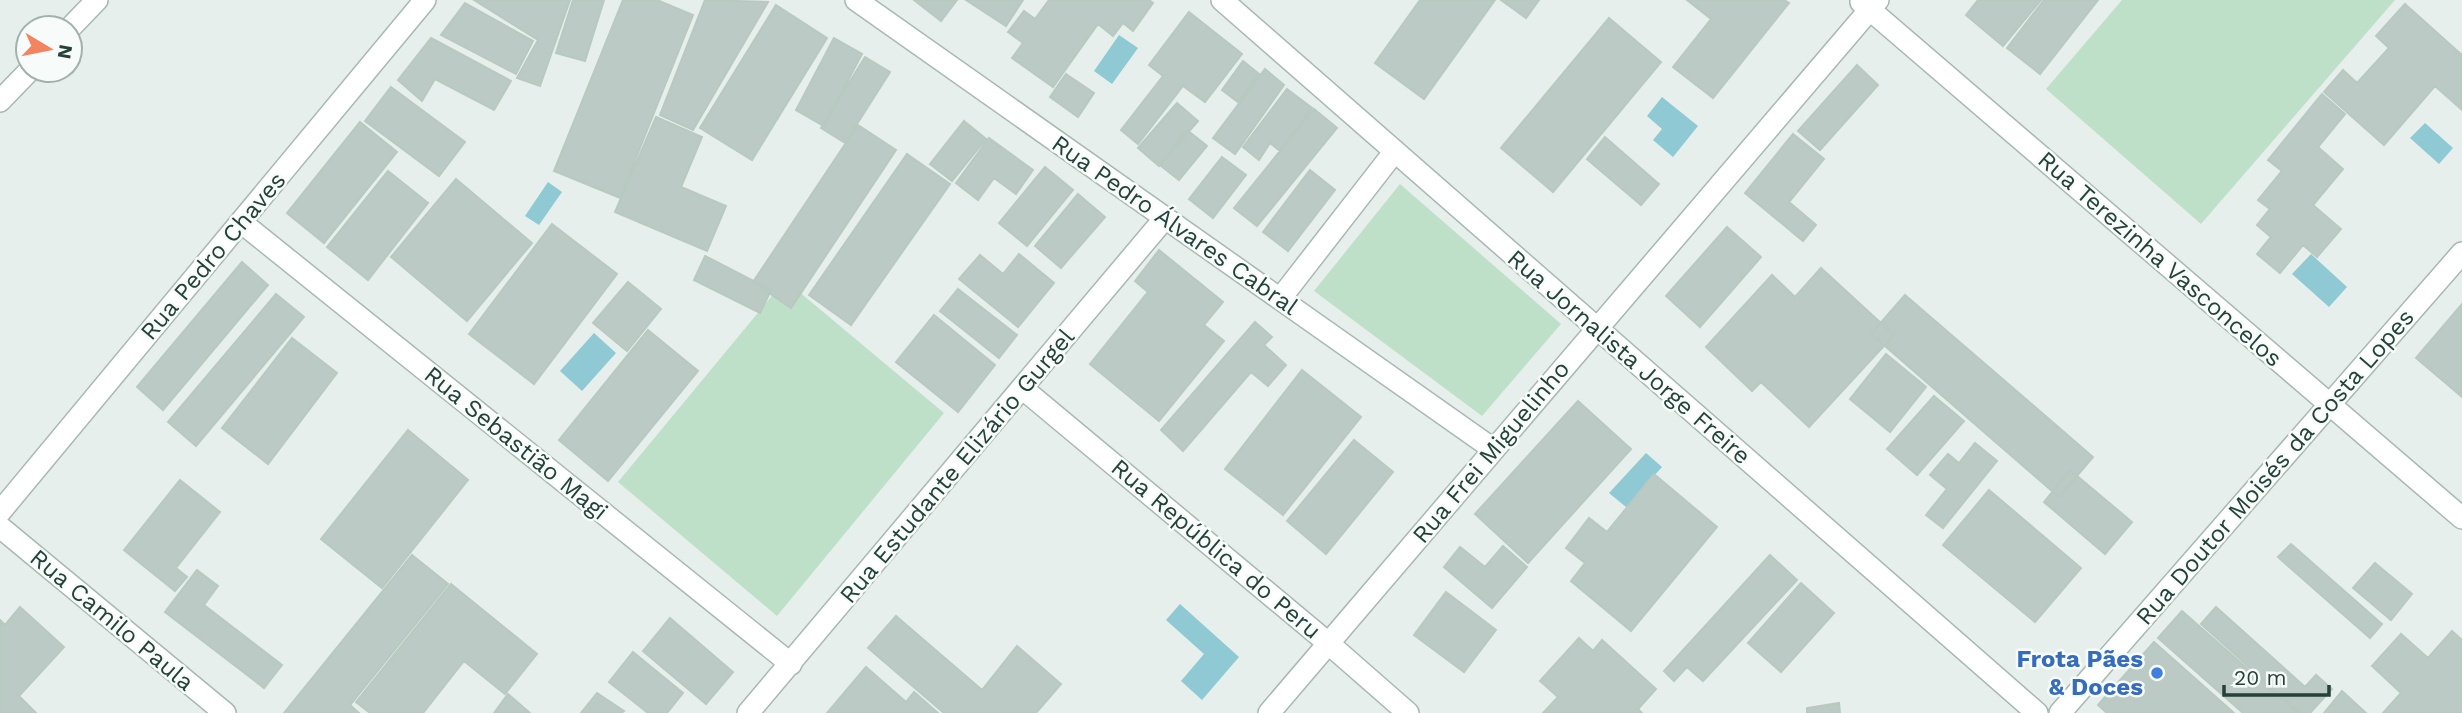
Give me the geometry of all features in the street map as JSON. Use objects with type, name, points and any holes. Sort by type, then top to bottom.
[{"type":"street","points":[[84,14],[97,0]]},
{"type":"street","name":"Rua Pedro Chaves","points":[[0,512],[425,0]]},
{"type":"street","name":"Rua Pedro Álvares Cabral","points":[[856,0],[1493,449]]},
{"type":"street","name":"Rua Jornalista Jorge Freire","points":[[1222,0],[2037,713]]},
{"type":"street","name":"Rua Frei Miguelinho","points":[[1269,713],[1869,3]]},
{"type":"street","name":"Rua Terezinha Vasconcelos","points":[[1869,3],[2462,518]]},
{"type":"street","points":[[0,101],[16,84]]},
{"type":"street","points":[[1280,299],[1395,151]]},
{"type":"street","name":"Rua Estudante Elizário Gurgel","points":[[748,713],[1165,218]]},
{"type":"street","name":"Rua Sebastião Magi","points":[[241,222],[790,664]]},
{"type":"street","name":"Rua Doutor Moisés da Costa Lopes","points":[[2060,713],[2462,253]]},
{"type":"street","name":"Rua República do Peru","points":[[1022,388],[1408,713]]},
{"type":"street","name":"Rua Camilo Paula","points":[[0,527],[225,713]]},
{"type":"green space","points":[[2122,0],[2395,0],[2201,224],[2046,89]]},
{"type":"green space","points":[[1400,184],[1561,324],[1482,416],[1314,291]]},
{"type":"green space","points":[[785,280],[944,413],[777,616],[618,482]]},
{"type":"water","points":[[1119,35],[1138,48],[1112,84],[1094,71]]},
{"type":"water","points":[[1662,97],[1698,126],[1673,157],[1653,140],[1662,129],[1647,116]]},
{"type":"water","points":[[2425,123],[2453,148],[2439,164],[2410,138]]},
{"type":"water","points":[[548,182],[562,192],[539,225],[525,216]]},
{"type":"water","points":[[2311,254],[2347,287],[2329,307],[2292,274]]},
{"type":"water","points":[[594,333],[616,353],[582,391],[560,371]]},
{"type":"water","points":[[1646,453],[1662,467],[1626,507],[1609,493]]},
{"type":"water","points":[[1180,604],[1239,657],[1202,700],[1181,681],[1204,654],[1166,620]]},
{"type":"building","points":[[474,0],[570,0],[540,86],[517,78],[538,40]]},
{"type":"building","points":[[573,0],[604,0],[585,61],[556,53]]},
{"type":"building","points":[[623,0],[657,0],[693,15],[620,198],[554,171]]},
{"type":"building","points":[[705,0],[768,2],[693,130],[660,115]]},
{"type":"building","points":[[914,0],[957,0],[941,21]]},
{"type":"building","points":[[966,0],[1023,0],[1006,26]]},
{"type":"building","points":[[1049,0],[1149,0],[1153,3],[1133,31],[1123,23],[1113,36],[1098,24],[1053,87],[1012,58],[1023,43],[1008,32],[1024,11],[1035,19]]},
{"type":"building","points":[[1420,0],[1495,0],[1424,99],[1375,63]]},
{"type":"building","points":[[1501,0],[1539,0],[1526,18]]},
{"type":"building","points":[[1687,0],[1784,0],[1789,3],[1713,98],[1673,67],[1711,19]]},
{"type":"building","points":[[1978,0],[2041,0],[2003,46],[1966,15]]},
{"type":"building","points":[[2044,0],[2098,0],[2040,74],[2007,48]]},
{"type":"building","points":[[465,3],[533,41],[516,74],[441,35]]},
{"type":"building","points":[[2405,4],[2462,55],[2462,110],[2435,86],[2384,145],[2324,92],[2343,70],[2357,83],[2389,48],[2376,36]]},
{"type":"building","points":[[776,5],[827,38],[752,160],[700,128]]},
{"type":"building","points":[[1189,12],[1242,54],[1205,102],[1183,86],[1138,144],[1121,130],[1163,76],[1149,65]]},
{"type":"building","points":[[1609,18],[1661,62],[1553,192],[1501,148]]},
{"type":"building","points":[[431,38],[511,81],[494,110],[435,79],[422,101],[398,80]]},
{"type":"building","points":[[834,38],[862,54],[824,126],[796,110]]},
{"type":"building","points":[[865,57],[890,72],[845,143],[821,128]]},
{"type":"building","points":[[1243,61],[1259,74],[1238,102],[1222,90]]},
{"type":"building","points":[[1857,65],[1878,85],[1820,150],[1798,131]]},
{"type":"building","points":[[1265,69],[1284,85],[1235,154],[1213,138]]},
{"type":"building","points":[[1066,74],[1094,93],[1078,117],[1050,97]]},
{"type":"building","points":[[391,87],[465,142],[439,176],[365,121]]},
{"type":"building","points":[[1287,89],[1312,108],[1280,151],[1270,143],[1259,160],[1243,147]]},
{"type":"building","points":[[2322,94],[2345,114],[2318,147],[2343,169],[2313,205],[2341,229],[2317,257],[2303,245],[2280,273],[2257,254],[2271,237],[2257,225],[2270,209],[2258,200],[2282,171],[2268,160]]},
{"type":"building","points":[[1177,103],[1198,121],[1159,166],[1138,148]]},
{"type":"building","points":[[1314,109],[1337,128],[1257,226],[1234,208]]},
{"type":"building","points":[[656,117],[702,137],[681,187],[726,206],[707,251],[615,212]]},
{"type":"building","points":[[964,121],[986,139],[952,181],[930,164]]},
{"type":"building","points":[[360,122],[397,152],[324,243],[287,213]]},
{"type":"building","points":[[858,125],[896,150],[791,308],[753,282]]},
{"type":"building","points":[[1187,130],[1207,146],[1179,180],[1160,165]]},
{"type":"building","points":[[1793,134],[1824,159],[1789,202],[1816,225],[1803,241],[1745,193]]},
{"type":"building","points":[[1605,137],[1659,184],[1641,205],[1587,159]]},
{"type":"building","points":[[989,138],[1033,170],[1016,194],[994,178],[978,200],[956,183]]},
{"type":"building","points":[[907,154],[950,184],[851,325],[809,295]]},
{"type":"building","points":[[1222,157],[1246,175],[1213,218],[1189,199]]},
{"type":"building","points":[[1045,167],[1073,190],[1027,246],[999,223]]},
{"type":"building","points":[[1310,170],[1335,190],[1288,251],[1263,232]]},
{"type":"building","points":[[388,171],[428,203],[368,280],[327,247]]},
{"type":"building","points":[[456,179],[532,243],[467,321],[391,257]]},
{"type":"building","points":[[1078,194],[1105,217],[1061,268],[1035,246]]},
{"type":"building","points":[[552,224],[617,274],[534,384],[469,334]]},
{"type":"building","points":[[1727,227],[1761,257],[1700,327],[1666,296]]},
{"type":"building","points":[[1159,250],[1223,302],[1204,325],[1224,341],[1159,421],[1090,364],[1148,292],[1135,281]]},
{"type":"building","points":[[1019,254],[1054,283],[1018,327],[959,279],[980,255],[1003,274]]},
{"type":"building","points":[[705,256],[771,290],[760,313],[694,280]]},
{"type":"building","points":[[242,262],[268,285],[163,410],[137,387]]},
{"type":"building","points":[[1821,268],[1894,335],[1809,427],[1761,382],[1752,391],[1706,347],[1772,275],[1795,297]]},
{"type":"building","points":[[628,282],[661,309],[627,351],[593,323]]},
{"type":"building","points":[[958,289],[1017,335],[999,358],[940,311]]},
{"type":"building","points":[[276,294],[304,317],[196,446],[168,422]]},
{"type":"building","points":[[1905,295],[2093,457],[2059,497],[1871,334]]},
{"type":"building","points":[[2462,304],[2462,397],[2416,358]]},
{"type":"building","points":[[934,315],[995,365],[958,412],[896,362]]},
{"type":"building","points":[[1255,322],[1272,337],[1264,345],[1286,365],[1268,386],[1251,372],[1183,451],[1161,430]]},
{"type":"building","points":[[648,330],[698,371],[608,481],[559,440]]},
{"type":"building","points":[[292,338],[337,373],[268,464],[222,428]]},
{"type":"building","points":[[1886,354],[1926,387],[1890,432],[1850,399]]},
{"type":"building","points":[[1302,370],[1361,417],[1283,515],[1225,469]]},
{"type":"building","points":[[1934,396],[1964,421],[1917,475],[1887,449]]},
{"type":"building","points":[[1578,401],[1631,449],[1528,563],[1475,514]]},
{"type":"building","points":[[408,430],[468,480],[382,588],[321,539]]},
{"type":"building","points":[[1354,440],[1393,472],[1326,554],[1287,521]]},
{"type":"building","points":[[1975,443],[1997,461],[1943,528],[1926,515],[1947,489],[1930,475],[1948,454],[1959,463]]},
{"type":"building","points":[[2070,470],[2132,522],[2105,554],[2044,502]]},
{"type":"building","points":[[1654,474],[1717,527],[1631,631],[1571,581],[1585,563],[1566,548],[1589,518],[1607,532]]},
{"type":"building","points":[[180,480],[220,512],[176,568],[187,577],[175,591],[124,550]]},
{"type":"building","points":[[1989,490],[2081,568],[2035,622],[1943,545]]},
{"type":"building","points":[[2291,544],[2382,624],[2370,638],[2278,557]]},
{"type":"building","points":[[1503,546],[1527,567],[1492,608],[1444,567],[1460,547],[1485,567]]},
{"type":"building","points":[[412,555],[448,584],[350,705],[359,713],[284,713]]},
{"type":"building","points":[[1770,555],[1797,580],[1703,681],[1687,667],[1674,681],[1664,671]]},
{"type":"building","points":[[2375,563],[2412,594],[2391,620],[2353,588]]},
{"type":"building","points":[[197,570],[218,586],[204,605],[282,665],[264,688],[165,612]]},
{"type":"building","points":[[1801,583],[1834,613],[1781,672],[1748,643]]},
{"type":"building","points":[[451,584],[537,654],[505,694],[464,661],[423,713],[370,713],[356,702]]},
{"type":"building","points":[[1446,592],[1496,630],[1464,672],[1414,635]]},
{"type":"building","points":[[20,607],[64,647],[19,696],[36,713],[0,713],[0,620],[5,625]]},
{"type":"building","points":[[2216,607],[2305,687],[2316,675],[2332,689],[2310,713],[2300,713],[2201,624]]},
{"type":"building","points":[[2182,611],[2298,713],[2243,713],[2158,638]]},
{"type":"building","points":[[896,616],[982,690],[1017,646],[1061,684],[1036,713],[944,713],[868,648]]},
{"type":"building","points":[[670,618],[733,672],[706,704],[643,651]]},
{"type":"building","points":[[2452,631],[2462,640],[2462,713],[2383,713],[2401,693],[2372,666],[2401,634],[2428,658]]},
{"type":"building","points":[[1579,638],[1593,651],[1602,640],[1656,689],[1638,709],[1642,713],[1543,713],[1558,697],[1540,681]]},
{"type":"building","name":"Frota Pães & Doces","points":[[2154,642],[2234,713],[2107,713],[2098,705]]},
{"type":"building","points":[[633,652],[683,693],[667,713],[648,713],[609,682]]},
{"type":"building","points":[[866,667],[906,702],[914,692],[938,713],[827,713]]},
{"type":"building","points":[[2342,691],[2366,713],[2324,713]]},
{"type":"building","points":[[597,693],[624,711],[581,713]]},
{"type":"building","points":[[508,694],[530,713],[494,713]]},
{"type":"building","points":[[1839,703],[1840,713],[1807,713],[1807,708]]},
{"type":"place","name":"Frota Pães & Doces","points":[[2157,673]]}]
